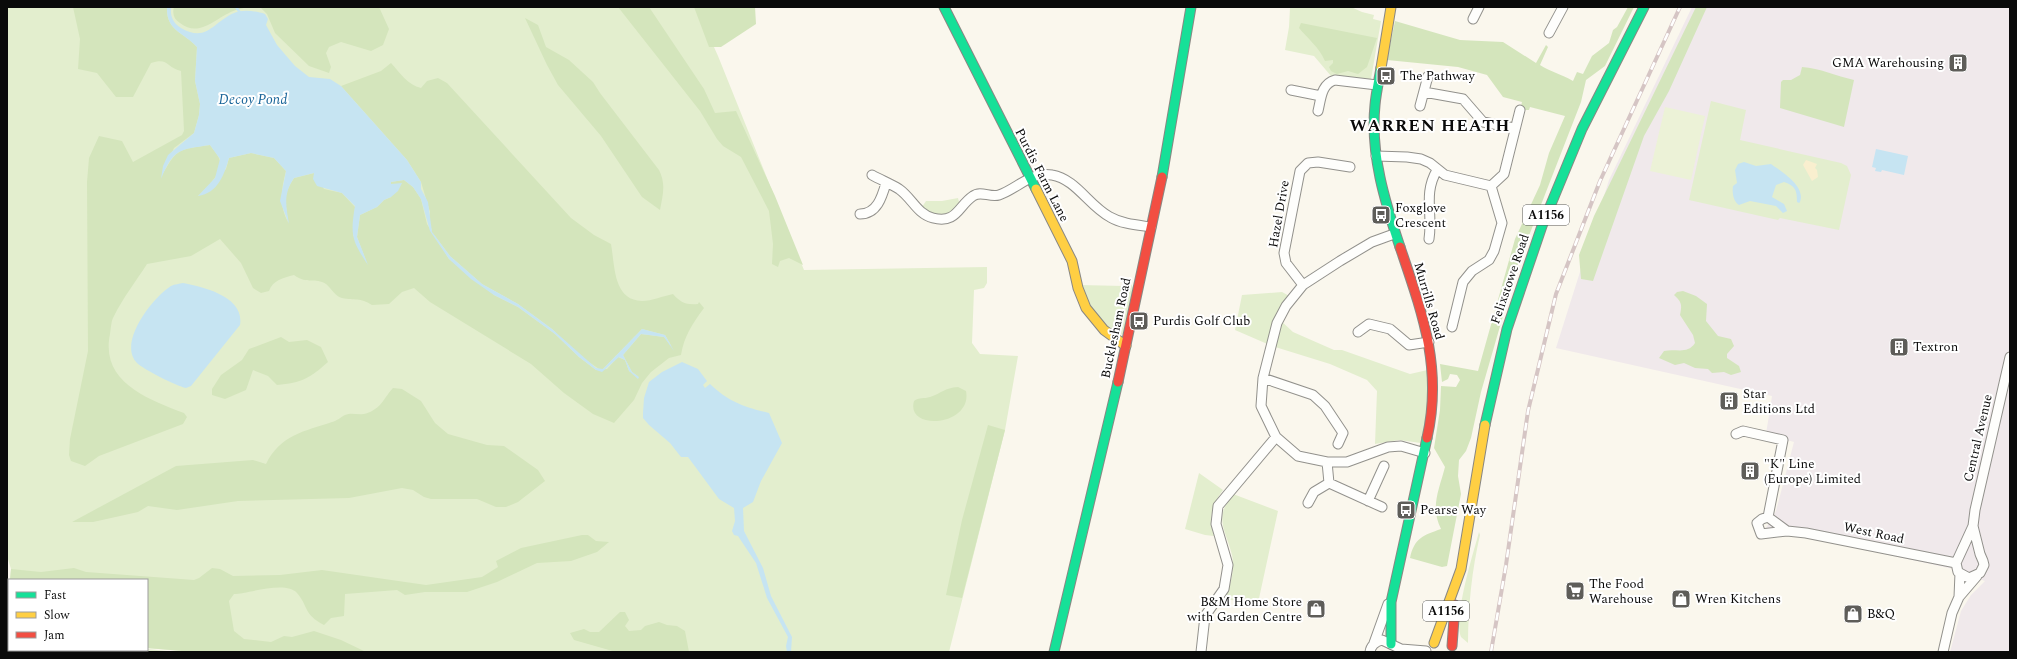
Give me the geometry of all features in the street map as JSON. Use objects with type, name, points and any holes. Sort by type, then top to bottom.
[{"type":"street","name":"Purdis Farm Lane","points":[[944,7],[1029,179],[1072,261],[1078,289],[1085,307],[1111,336],[1126,346]]},
{"type":"street","name":"Bucklesham Road","points":[[1054,652],[1126,346],[1168,149],[1191,7]]},
{"type":"street","name":"Murrills Road","points":[[1391,7],[1377,85],[1375,106],[1376,156],[1385,202],[1394,234],[1416,295],[1429,342],[1433,373],[1434,413],[1391,602],[1391,644]]},
{"type":"street","points":[[1473,19],[1479,7]]},
{"type":"street","points":[[1549,33],[1563,7]]},
{"type":"street","name":"Felixstowe Road","points":[[1456,650],[1452,628],[1458,579],[1482,435],[1506,329],[1542,226],[1582,129],[1644,7]]},
{"type":"street","points":[[1420,106],[1428,76]]},
{"type":"street","points":[[1318,111],[1325,85],[1334,80],[1377,85]]},
{"type":"street","points":[[1291,90],[1322,96]]},
{"type":"street","points":[[1424,92],[1463,99],[1483,122],[1514,128]]},
{"type":"street","points":[[1491,186],[1504,174],[1514,128],[1520,110]]},
{"type":"street","points":[[1376,156],[1421,159],[1430,163],[1445,175],[1491,186]]},
{"type":"street","name":"Hazel Drive","points":[[1303,285],[1286,263],[1284,253],[1300,171],[1308,163],[1318,162],[1350,167]]},
{"type":"street","points":[[1429,239],[1431,225],[1428,195],[1430,181],[1437,170]]},
{"type":"street","points":[[872,175],[907,196],[922,213],[928,217],[940,219],[954,216],[972,196],[978,194],[998,195],[1029,179],[1046,174],[1058,176],[1067,180],[1098,209],[1110,218],[1151,228]]},
{"type":"street","points":[[860,214],[868,213],[876,206],[886,183]]},
{"type":"street","points":[[1452,327],[1463,282],[1472,271],[1489,260],[1496,244],[1502,223],[1491,186]]},
{"type":"street","points":[[1394,234],[1366,246],[1303,285],[1286,306],[1277,323],[1264,378],[1262,406],[1276,438],[1298,456],[1327,462],[1347,462],[1388,447],[1401,446],[1425,453]]},
{"type":"street","points":[[1358,332],[1369,324],[1390,329],[1409,345],[1429,342]]},
{"type":"street","name":"Central Avenue","points":[[1959,597],[1960,573],[1956,563],[1973,526],[2010,356]]},
{"type":"street","points":[[1264,378],[1313,395],[1324,406],[1343,433],[1338,444]]},
{"type":"street","points":[[1736,434],[1743,431],[1783,440],[1768,517],[1786,532]]},
{"type":"street","points":[[1201,652],[1205,616],[1224,589],[1228,565],[1216,524],[1218,506],[1276,438]]},
{"type":"street","points":[[1327,462],[1329,483]]},
{"type":"street","points":[[1368,501],[1384,466]]},
{"type":"street","points":[[1329,483],[1382,507]]},
{"type":"street","points":[[1308,503],[1314,492],[1329,483]]},
{"type":"street","name":"West Road","points":[[1768,517],[1757,523],[1761,534],[1786,532],[1806,533],[1956,563]]},
{"type":"street","name":"Central Avenue","points":[[1943,652],[1952,613],[1959,597],[1977,576],[1984,565],[1973,526]]},
{"type":"street","points":[[1962,552],[1970,550],[1980,554]]},
{"type":"street","points":[[1960,573],[1970,578],[1977,576]]},
{"type":"street","name":"Felixstowe Road","points":[[1434,644],[1458,579]]},
{"type":"street","name":"Murrills Road","points":[[1372,648],[1387,604],[1391,602]]},
{"type":"street","points":[[1372,648],[1382,640],[1401,649],[1426,651],[1434,644],[1447,643],[1456,650]]},
{"type":"shaded area","points":[[1692,7],[2010,7],[2010,652],[1950,652],[1961,611],[1971,595],[1985,581],[1953,569],[1766,528],[1776,511],[1794,442],[1766,434],[1772,396],[1556,348],[1609,180]]},
{"type":"green space","points":[[7,7],[696,7],[718,56],[804,270],[987,267],[987,283],[984,288],[974,290],[972,343],[980,354],[1018,356],[1005,430],[949,652],[194,652],[148,648],[148,579],[10,579],[11,569],[7,556]]},
{"type":"green space","points":[[73,7],[167,7],[169,21],[197,47],[195,81],[200,104],[199,115],[194,133],[174,148],[161,177],[175,155],[184,149],[210,145],[219,158],[219,169],[214,179],[198,196],[226,169],[229,158],[251,153],[274,158],[286,171],[283,185],[282,203],[288,222],[286,195],[290,184],[294,178],[314,173],[324,189],[342,193],[355,207],[353,235],[367,263],[357,237],[360,215],[377,207],[384,200],[391,197],[390,182],[404,180],[413,187],[421,199],[427,224],[432,232],[429,218],[430,212],[421,182],[407,160],[341,86],[381,71],[391,63],[404,78],[421,88],[427,81],[438,78],[447,83],[571,218],[594,235],[611,244],[617,280],[625,295],[633,299],[646,301],[673,294],[679,300],[687,304],[698,304],[699,302],[704,308],[696,319],[684,342],[681,355],[669,358],[651,372],[642,383],[634,400],[614,423],[593,414],[564,393],[531,364],[430,302],[414,288],[402,292],[389,304],[372,305],[361,300],[340,297],[322,282],[303,280],[294,275],[279,280],[273,284],[269,291],[261,293],[253,288],[241,263],[220,239],[191,256],[147,264],[121,303],[112,322],[109,351],[112,365],[130,386],[142,395],[184,413],[187,417],[183,424],[99,456],[85,466],[71,461],[69,455],[70,439],[88,351],[87,182],[89,158],[99,136],[122,141],[133,162],[182,135],[184,131],[181,71],[161,61],[151,63],[133,97],[116,97],[97,73],[78,69],[80,39]],"holes":[[[432,232],[450,256],[482,284],[518,304],[552,329],[580,356],[599,369],[603,369],[642,329],[665,335],[672,347],[664,337],[641,334],[623,355],[632,372],[639,377],[629,371],[625,360],[618,357],[607,369],[596,370],[579,357],[555,334],[518,307],[494,295],[449,259]]]},
{"type":"green space","points":[[174,7],[379,7],[389,29],[383,45],[371,51],[341,42],[329,47],[326,53],[331,67],[329,73],[309,66],[275,33],[267,14],[261,8],[239,9],[208,25],[195,29],[187,27],[176,20],[173,14]]},
{"type":"green space","points":[[618,7],[649,7],[704,89],[715,113],[736,111],[775,196],[803,265],[789,258],[780,261],[778,267],[772,264],[773,244],[769,211],[741,157],[723,146],[717,139],[700,111]]},
{"type":"green space","points":[[694,7],[755,7],[756,24],[721,47],[709,47]]},
{"type":"green space","points":[[1282,7],[1351,7],[1374,15],[1373,19],[1381,21],[1371,79],[1331,76],[1314,56],[1285,50],[1289,27],[1290,8]]},
{"type":"green space","points":[[1628,7],[1634,7],[1605,66],[1586,80],[1581,102],[1518,264],[1481,392],[1471,438],[1466,451],[1459,460],[1458,476],[1461,494],[1447,566],[1442,567],[1410,558],[1414,546],[1421,538],[1441,529],[1436,513],[1436,506],[1438,491],[1445,467],[1434,448],[1440,410],[1441,386],[1456,387],[1460,380],[1457,375],[1450,374],[1448,379],[1442,382],[1440,364],[1478,371],[1515,239],[1540,185],[1549,153],[1565,116],[1530,107],[1529,110],[1520,110],[1522,102],[1503,97],[1487,75],[1458,67],[1387,60],[1395,21],[1460,40],[1503,42],[1536,63],[1546,45],[1548,47],[1540,65],[1573,81],[1577,72],[1583,74],[1592,56],[1609,43],[1613,30],[1617,27]]},
{"type":"green space","points":[[1696,7],[1707,7],[1669,91],[1644,136],[1593,281],[1581,279],[1579,255],[1594,216]]},
{"type":"green space","points":[[525,18],[538,25],[546,47],[569,60],[593,82],[659,170],[663,180],[663,194],[660,210],[642,197],[601,136],[558,85]]},
{"type":"green space","points":[[1301,23],[1377,38],[1367,67],[1358,74],[1348,71],[1337,74],[1331,71],[1329,67],[1333,63],[1333,60],[1325,61],[1317,47],[1299,28]]},
{"type":"green space","points":[[1802,67],[1822,70],[1854,80],[1844,127],[1780,108],[1781,82],[1783,80],[1791,80],[1800,75]]},
{"type":"green space","points":[[1711,101],[1746,110],[1740,140],[1841,163],[1847,166],[1851,175],[1839,230],[1780,218],[1778,220],[1689,200]]},
{"type":"green space","points":[[1665,107],[1705,116],[1691,180],[1650,171]]},
{"type":"green space","points":[[958,198],[960,206],[951,213],[937,215],[922,207],[926,201],[942,201]]},
{"type":"green space","points":[[1131,284],[1133,288],[1123,334],[1117,336],[1086,303],[1080,285],[1124,286]]},
{"type":"green space","points":[[1683,291],[1696,296],[1707,304],[1706,321],[1718,336],[1731,339],[1734,346],[1727,354],[1727,358],[1739,366],[1741,372],[1731,375],[1724,372],[1712,373],[1708,369],[1695,368],[1684,363],[1675,365],[1659,358],[1664,351],[1685,350],[1692,347],[1695,343],[1693,335],[1680,315],[1680,302],[1674,295],[1677,292]]},
{"type":"green space","points":[[1282,292],[1293,298],[1279,319],[1293,332],[1334,350],[1342,350],[1410,374],[1432,369],[1428,444],[1399,440],[1375,444],[1377,391],[1367,380],[1330,364],[1272,346],[1235,330],[1242,295]]},
{"type":"green space","points":[[281,337],[289,342],[307,340],[321,347],[328,362],[305,379],[293,383],[277,385],[268,376],[253,370],[246,390],[225,399],[212,395],[212,389],[221,375],[242,360],[249,349]]},
{"type":"green space","points":[[958,387],[966,391],[965,403],[960,412],[950,418],[939,421],[928,421],[919,417],[914,411],[914,401]]},
{"type":"green space","points":[[393,388],[402,389],[421,401],[435,423],[448,434],[487,445],[504,446],[538,470],[545,481],[518,502],[506,507],[496,507],[477,499],[431,499],[424,497],[413,490],[402,488],[349,498],[238,501],[177,510],[148,506],[138,512],[93,522],[72,522],[176,466],[253,460],[266,464],[278,446],[286,440],[303,432],[336,421],[345,415],[366,414],[378,407]]},
{"type":"green space","points":[[988,425],[1005,430],[962,598],[946,595],[962,520]]},
{"type":"green space","points":[[1199,473],[1223,490],[1216,501],[1211,517],[1214,536],[1185,529]]},
{"type":"green space","points":[[1233,494],[1278,511],[1258,603],[1225,598],[1231,582],[1233,560],[1224,531],[1222,517],[1227,502]]},
{"type":"green space","points":[[1479,532],[1480,535],[1471,588],[1468,643],[1461,637],[1459,628],[1460,616],[1465,586]]},
{"type":"green space","points":[[582,535],[588,535],[596,541],[609,542],[597,552],[571,561],[537,563],[497,582],[467,592],[425,592],[405,595],[397,590],[345,594],[344,616],[331,618],[324,625],[309,614],[301,598],[292,589],[276,588],[234,594],[229,601],[234,631],[244,639],[271,642],[284,636],[292,637],[314,631],[341,640],[366,652],[194,652],[148,648],[148,579],[10,579],[11,569],[41,572],[74,568],[86,572],[194,580],[212,568],[220,569],[233,576],[280,575],[322,570],[426,585],[482,577],[498,567],[496,561],[521,548]]},
{"type":"green space","points":[[620,612],[625,612],[629,620],[625,626],[629,631],[641,630],[645,626],[659,622],[677,626],[685,631],[689,652],[616,652],[574,640],[570,633],[584,629],[590,632],[599,632]]},
{"type":"green space","points":[[7,637],[8,651],[148,651],[148,649],[177,652],[7,652]]},
{"type":"sand","points":[[1806,160],[1817,164],[1815,168],[1817,170],[1818,177],[1812,181],[1803,165]]},
{"type":"water","name":"Decoy Pond","points":[[167,7],[171,7],[173,19],[178,26],[190,32],[197,33],[209,30],[227,17],[241,11],[265,14],[268,19],[266,25],[277,45],[295,66],[309,77],[330,79],[341,86],[407,160],[421,182],[421,189],[428,202],[432,232],[450,256],[482,284],[518,304],[552,329],[596,368],[603,369],[642,329],[665,335],[674,351],[664,337],[641,334],[623,355],[632,372],[639,377],[638,379],[629,371],[625,360],[619,357],[602,372],[596,370],[579,357],[555,334],[518,307],[494,295],[471,279],[449,259],[430,231],[421,199],[413,187],[404,180],[391,182],[391,184],[402,183],[398,191],[391,197],[384,200],[377,207],[360,215],[357,237],[368,265],[359,250],[354,237],[353,224],[355,206],[342,193],[317,186],[313,179],[314,173],[294,178],[288,189],[286,200],[289,224],[280,201],[286,171],[274,158],[251,153],[229,158],[225,171],[215,187],[211,191],[198,196],[215,178],[220,159],[210,145],[191,148],[179,152],[174,156],[161,179],[163,166],[168,155],[194,133],[199,115],[200,104],[195,81],[197,47],[169,21]]},
{"type":"water","points":[[1876,149],[1908,156],[1904,175],[1882,170],[1881,172],[1875,171],[1876,168],[1872,167]]},
{"type":"water","points":[[1744,162],[1756,166],[1771,164],[1781,171],[1792,180],[1800,190],[1800,202],[1797,202],[1795,189],[1791,185],[1784,182],[1776,185],[1772,197],[1784,204],[1787,211],[1783,213],[1776,206],[1750,201],[1739,205],[1733,196],[1733,186],[1737,183],[1735,170],[1738,164]]},
{"type":"water","points":[[183,283],[201,287],[230,300],[240,315],[240,325],[191,386],[186,388],[160,377],[137,363],[132,354],[131,344],[134,333],[140,321],[155,300],[171,286]]},
{"type":"water","points":[[682,362],[698,369],[707,381],[703,385],[705,388],[710,384],[730,400],[769,413],[782,443],[761,481],[753,502],[743,508],[744,531],[763,568],[771,596],[792,637],[791,652],[787,652],[786,646],[788,637],[767,598],[756,563],[738,536],[734,535],[732,531],[735,521],[734,508],[719,499],[688,457],[681,457],[670,443],[643,418],[644,398],[649,382],[662,372]]},
{"type":"waterway","points":[[236,7],[241,14]]},
{"type":"railway","points":[[1491,652],[1506,565],[1528,411],[1556,294],[1600,181],[1680,7]]},
{"type":"traffic: fast","points":[[944,7],[1036,189]]},
{"type":"traffic: fast","points":[[1162,177],[1191,7]]},
{"type":"traffic: fast","points":[[1485,425],[1507,329],[1542,226],[1582,129],[1644,7]]},
{"type":"traffic: fast","points":[[1381,68],[1375,105],[1375,142],[1384,195],[1400,247]]},
{"type":"traffic: fast","points":[[1054,652],[1118,382]]},
{"type":"traffic: fast","points":[[1391,644],[1391,602],[1427,438]]},
{"type":"traffic: slow","points":[[1381,68],[1391,7]]},
{"type":"traffic: slow","points":[[1036,189],[1072,261],[1078,288],[1086,308],[1104,330],[1126,346]]},
{"type":"traffic: slow","points":[[1434,643],[1461,569],[1485,425]]},
{"type":"traffic: jam","points":[[1118,382],[1162,177]]},
{"type":"traffic: jam","points":[[1400,247],[1416,294],[1428,341],[1433,388],[1427,438]]},
{"type":"traffic: jam","points":[[1452,646],[1455,605]]},
{"type":"place","name":"GMA Warehousing","points":[[1958,63]]},
{"type":"place","name":"The Pathway","points":[[1386,76]]},
{"type":"place","name":"Foxglove Crescent","points":[[1381,215]]},
{"type":"place","name":"Purdis Golf Club","points":[[1139,321]]},
{"type":"place","name":"Textron","points":[[1899,347]]},
{"type":"place","name":"Star Editions Ltd","points":[[1729,401]]},
{"type":"place","name":"\"K\" Line (Europe) Limited","points":[[1750,471]]},
{"type":"place","name":"Pearse Way","points":[[1406,510]]},
{"type":"place","name":"The Food Warehouse","points":[[1575,591]]},
{"type":"place","name":"Wren Kitchens","points":[[1681,599]]},
{"type":"place","name":"B&M Home Store with Garden Centre","points":[[1316,609]]},
{"type":"place","name":"B&Q","points":[[1853,614]]},
{"type":"district","name":"WARREN HEATH","points":[[1430,126]]}]
